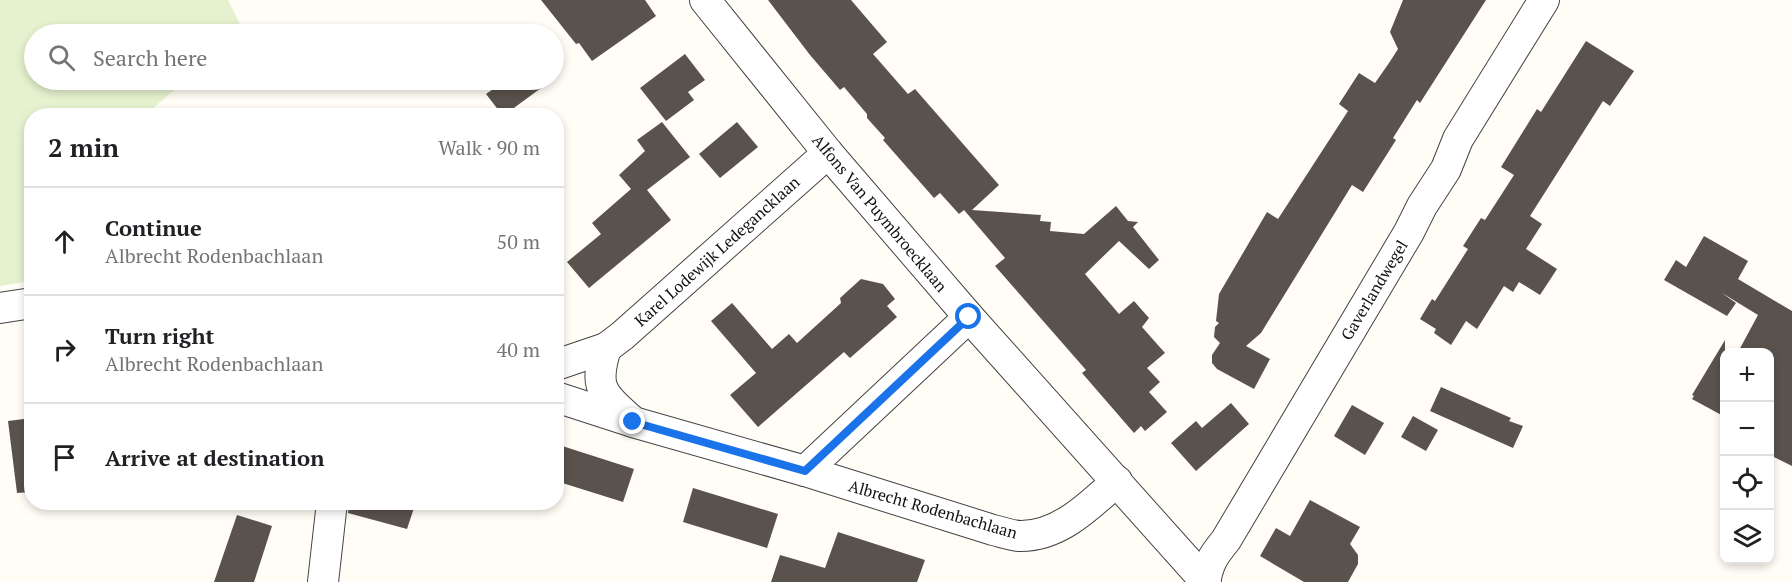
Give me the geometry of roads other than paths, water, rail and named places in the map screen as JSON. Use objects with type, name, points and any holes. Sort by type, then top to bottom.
[{"type":"street","name":"Alfons Van Puymbroecklaan","points":[[705,0],[828,153],[969,317],[1206,582]]},
{"type":"street","name":"Gaverlandwegel","points":[[1206,582],[1208,567],[1215,553],[1232,530],[1446,169],[1458,139],[1544,0]]},
{"type":"street","name":"Karel Lodewijk Ledegancklaan","points":[[606,348],[828,153]]},
{"type":"street","points":[[0,308],[24,304]]},
{"type":"street","points":[[805,471],[969,317]]},
{"type":"street","points":[[564,362],[606,348]]},
{"type":"street","name":"Albrecht Rodenbachlaan","points":[[606,348],[599,378],[601,384],[610,402],[633,422]]},
{"type":"street","name":"Albrecht Rodenbachlaan","points":[[564,400],[993,530],[1020,536],[1048,532],[1091,504],[1117,481]]},
{"type":"street","points":[[323,582],[331,510]]}]
